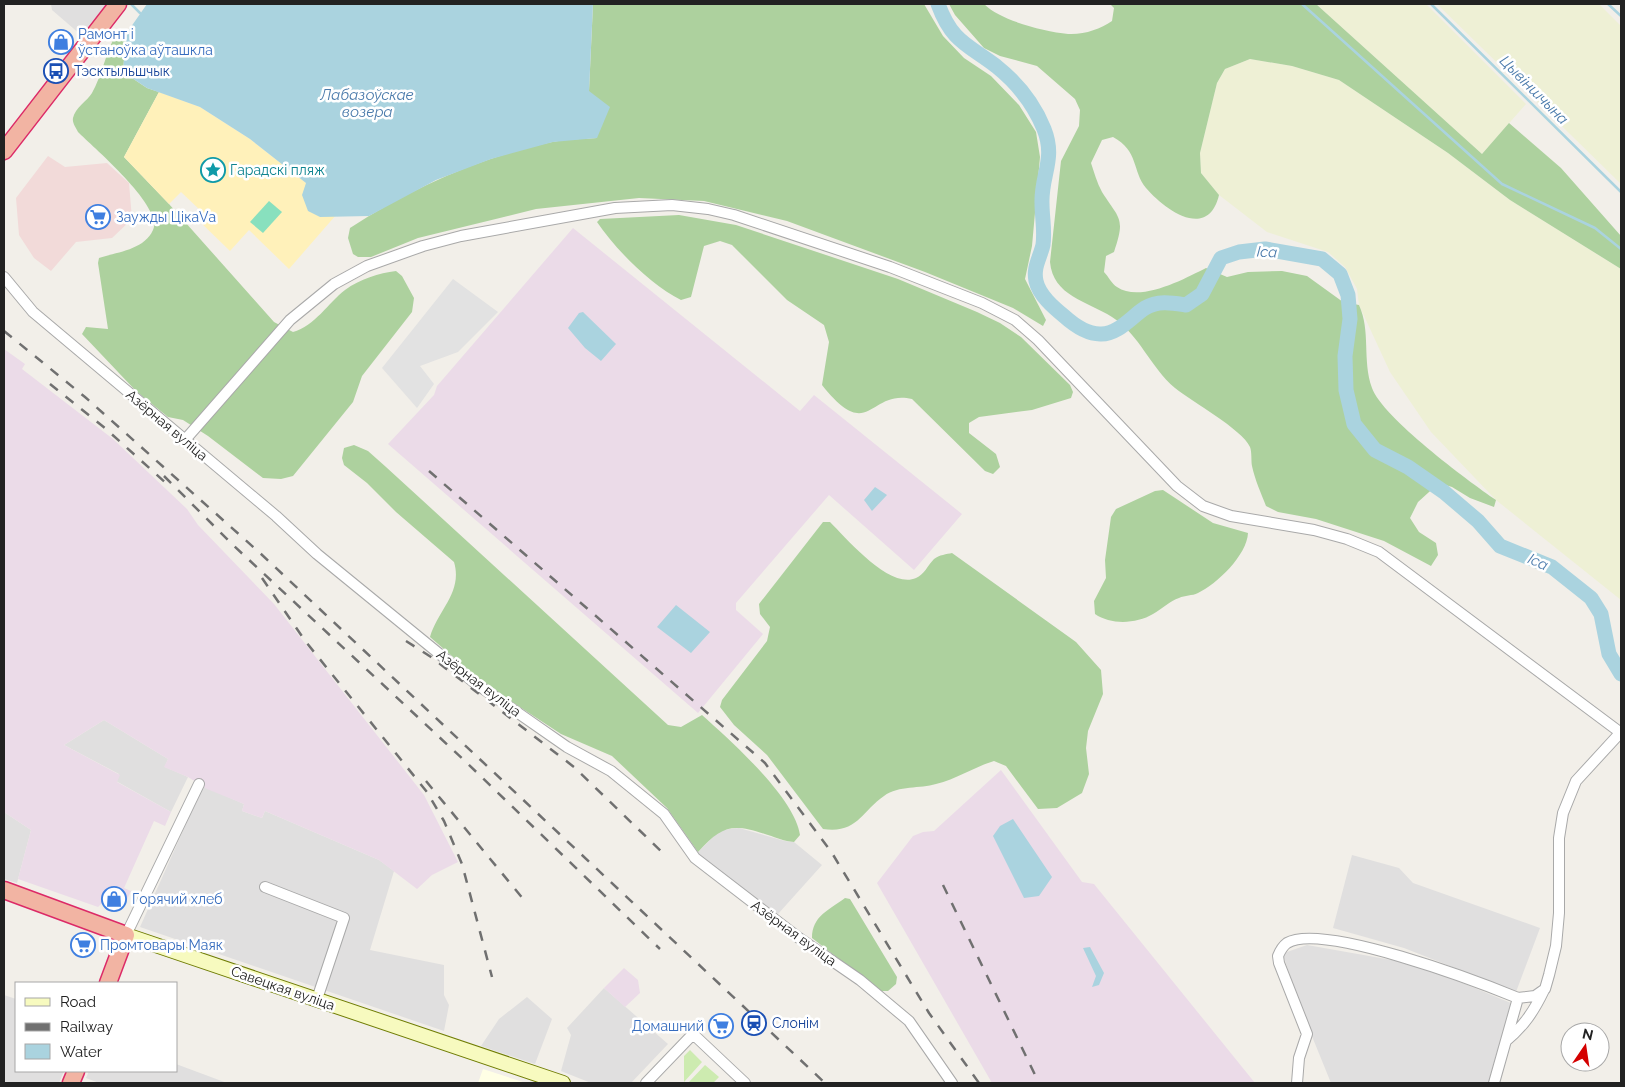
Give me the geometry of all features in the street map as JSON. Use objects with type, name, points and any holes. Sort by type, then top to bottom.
[{"type":"highway","points":[[4,152],[116,6]]},
{"type":"highway","name":"Савецкая вуліца","points":[[4,890],[126,935]]},
{"type":"highway","points":[[108,982],[126,935]]},
{"type":"main road","name":"Савецкая вуліца","points":[[126,935],[563,1083]]},
{"type":"street","points":[[184,441],[290,320],[334,284],[367,266],[423,246],[562,216],[624,207],[672,205],[708,209],[741,217],[890,267],[982,303],[1015,320],[1038,340],[1177,486],[1203,506],[1231,516],[1314,530],[1347,539],[1379,552],[1621,733],[1576,781],[1563,814],[1559,838],[1559,913],[1556,946],[1544,989],[1535,1011],[1520,1029],[1506,1041]]},
{"type":"street","name":"Азёрная вуліца","points":[[4,277],[33,312],[184,441],[276,516],[317,554],[475,683],[566,747],[611,771],[657,808],[680,835],[695,858],[799,938],[860,980],[909,1021],[952,1083]]},
{"type":"street","points":[[126,935],[199,784]]},
{"type":"street","points":[[265,887],[344,918],[317,999]]},
{"type":"street","points":[[1297,1083],[1299,1058],[1307,1034],[1279,963],[1278,956],[1287,943],[1315,939],[1404,957],[1461,975],[1518,998],[1535,996],[1544,989]]},
{"type":"street","points":[[1494,1083],[1518,998]]},
{"type":"street","points":[[646,1083],[693,1034],[745,1083]]},
{"type":"shaded area","points":[[51,4],[107,4],[81,35],[52,10]]},
{"type":"shaded area","points":[[1316,4],[1426,4],[1526,104],[1482,154]]},
{"type":"shaded area","points":[[1437,4],[1599,4],[1621,26],[1621,184]]},
{"type":"shaded area","points":[[1250,59],[1292,66],[1339,80],[1448,153],[1510,200],[1621,269],[1621,600],[1496,500],[1431,432],[1390,372],[1359,305],[1357,289],[1345,267],[1328,252],[1267,232],[1219,195],[1201,173],[1200,153],[1217,83],[1225,69]]},
{"type":"shaded area","points":[[48,156],[65,167],[107,163],[129,183],[132,219],[112,238],[76,242],[51,271],[34,258],[19,235],[16,198]]},
{"type":"shaded area","points":[[573,228],[800,411],[814,395],[962,514],[914,570],[829,495],[736,603],[736,610],[763,634],[698,713],[388,444],[434,395],[437,386]]},
{"type":"shaded area","points":[[453,279],[498,312],[458,352],[420,366],[434,384],[417,408],[382,368]]},
{"type":"shaded area","points":[[4,349],[25,364],[22,369],[113,439],[187,509],[198,525],[274,604],[424,795],[458,862],[432,875],[417,889],[379,860],[265,811],[262,818],[242,811],[244,804],[207,789],[188,777],[164,767],[168,759],[104,720],[64,745],[120,775],[117,782],[171,812],[165,826],[154,821],[124,888],[131,891],[123,908],[105,900],[98,907],[18,879],[31,830],[4,812]]},
{"type":"shaded area","points":[[104,720],[168,759],[165,767],[188,777],[171,812],[116,781],[119,774],[64,745]]},
{"type":"shaded area","points":[[1001,770],[1082,882],[1094,884],[1255,1083],[992,1083],[877,883],[913,836],[923,832],[934,831]]},
{"type":"shaded area","points":[[203,786],[244,804],[242,811],[262,818],[265,811],[379,860],[394,871],[370,950],[444,965],[444,995],[449,1005],[444,1031],[140,927]]},
{"type":"shaded area","points":[[4,812],[31,830],[17,883],[4,879]]},
{"type":"shaded area","points":[[739,828],[794,842],[822,865],[778,914],[703,860],[698,852],[720,830]]},
{"type":"shaded area","points":[[1352,855],[1399,868],[1413,883],[1540,928],[1516,992],[1404,948],[1333,928]]},
{"type":"shaded area","points":[[1307,945],[1403,962],[1431,970],[1511,1003],[1488,1083],[1331,1083],[1307,1024],[1284,958],[1284,953]]},
{"type":"shaded area","points":[[624,968],[638,980],[640,993],[625,1007],[604,988]]},
{"type":"shaded area","points":[[604,988],[668,1044],[631,1083],[591,1083],[561,1071],[571,1035],[567,1028]]},
{"type":"shaded area","points":[[4,995],[15,999],[15,1072],[64,1072],[59,1083],[4,1083]]},
{"type":"shaded area","points":[[527,997],[552,1019],[535,1064],[481,1046],[499,1019]]},
{"type":"shaded area","points":[[178,1065],[227,1083],[99,1083],[86,1078],[89,1072],[178,1072]]},
{"type":"shaded area","points":[[483,1069],[526,1083],[478,1083]]},
{"type":"green space","points":[[593,4],[924,4],[943,36],[964,58],[991,76],[1019,105],[1036,132],[1040,157],[1032,246],[1025,279],[1046,320],[1043,326],[1013,308],[925,272],[787,221],[704,201],[639,198],[536,209],[418,238],[371,257],[358,257],[353,254],[348,238],[350,228],[373,213],[422,187],[473,165],[525,148],[558,141],[597,138],[589,91]]},
{"type":"green space","points":[[949,4],[984,4],[991,10],[1023,24],[1068,34],[1080,34],[1102,27],[1112,21],[1114,8],[1110,4],[1316,4],[1482,154],[1509,123],[1561,168],[1621,236],[1621,269],[1510,200],[1448,153],[1339,80],[1292,66],[1250,59],[1225,69],[1217,83],[1200,153],[1201,173],[1219,195],[1213,209],[1206,216],[1196,219],[1186,217],[1175,212],[1154,197],[1142,182],[1127,148],[1113,137],[1102,140],[1091,163],[1100,189],[1119,219],[1120,232],[1118,240],[1114,252],[1106,256],[1104,272],[1115,286],[1127,291],[1149,291],[1162,288],[1206,268],[1227,277],[1248,272],[1282,271],[1307,276],[1343,302],[1359,305],[1365,325],[1369,377],[1372,388],[1379,400],[1427,448],[1496,500],[1494,507],[1470,498],[1452,487],[1439,483],[1418,502],[1410,518],[1419,532],[1436,543],[1438,555],[1431,566],[1384,541],[1316,519],[1278,512],[1266,506],[1253,471],[1250,447],[1245,440],[1227,424],[1166,380],[1122,324],[1102,311],[1082,302],[1057,283],[1052,273],[1050,262],[1061,161],[1079,126],[1080,110],[1075,99],[1037,66],[1000,56],[984,48],[955,15]]},
{"type":"green space","points":[[126,34],[123,72],[147,88],[159,92],[124,157],[169,204],[274,322],[293,332],[301,329],[315,320],[339,295],[351,286],[370,277],[390,272],[396,271],[402,276],[414,298],[412,312],[362,376],[353,402],[293,476],[281,479],[263,478],[208,436],[183,420],[168,417],[136,391],[82,334],[86,327],[108,329],[98,263],[99,258],[137,246],[149,237],[153,230],[154,220],[138,193],[126,178],[78,132],[73,122],[74,114],[92,93],[114,38]]},
{"type":"green space","points":[[269,201],[282,212],[263,233],[250,222]]},
{"type":"green space","points":[[679,215],[736,225],[898,279],[977,312],[1000,323],[1021,337],[1070,385],[1073,392],[1071,398],[1032,410],[979,417],[969,423],[969,433],[996,454],[1000,467],[993,474],[985,471],[912,399],[897,398],[860,413],[850,411],[838,402],[822,385],[829,342],[824,325],[787,300],[732,245],[720,241],[704,246],[691,297],[681,300],[658,285],[635,266],[614,244],[597,222],[600,219]]},
{"type":"green space","points":[[354,445],[368,451],[386,467],[668,725],[681,727],[702,715],[760,770],[787,804],[796,820],[800,835],[794,842],[756,831],[737,828],[729,829],[714,836],[698,852],[667,808],[612,756],[561,734],[483,683],[430,637],[455,583],[454,562],[396,512],[367,483],[344,465],[342,458],[344,448]]},
{"type":"green space","points":[[1163,490],[1213,523],[1248,533],[1246,542],[1230,568],[1206,589],[1193,595],[1176,599],[1153,614],[1139,620],[1124,622],[1101,618],[1095,614],[1094,601],[1106,578],[1105,560],[1111,517],[1116,509],[1155,491]]},
{"type":"green space","points":[[823,522],[830,522],[858,550],[882,570],[894,577],[906,580],[919,577],[936,558],[952,553],[1076,642],[1101,670],[1103,694],[1088,731],[1086,748],[1089,774],[1082,793],[1057,808],[1038,809],[1006,766],[994,761],[944,782],[930,786],[896,790],[876,802],[851,825],[834,830],[823,829],[767,755],[734,725],[720,707],[722,700],[767,641],[770,627],[760,614],[759,604]]},
{"type":"green space","points":[[845,898],[850,899],[897,977],[896,984],[888,991],[880,991],[812,938],[815,924],[822,914]]},
{"type":"green space","points":[[690,1050],[702,1062],[684,1082],[684,1056]]},
{"type":"green space","points":[[705,1065],[719,1077],[713,1083],[689,1082]]},
{"type":"sand","name":"Гарадскі пляж","points":[[159,92],[200,107],[250,139],[306,183],[320,217],[336,215],[289,269],[249,230],[230,251],[196,218],[201,211],[181,192],[169,204],[124,157]]},
{"type":"water","name":"Лабазоўскае возера","points":[[147,4],[593,4],[589,91],[610,107],[597,138],[553,142],[491,159],[436,180],[369,216],[320,217],[308,211],[302,195],[306,183],[250,139],[200,107],[147,88],[123,72],[126,34]]},
{"type":"water","points":[[583,312],[616,344],[601,361],[585,348],[568,328],[579,313]]},
{"type":"water","points":[[875,487],[887,495],[872,511],[864,500]]},
{"type":"water","points":[[676,605],[710,632],[691,653],[657,627]]},
{"type":"water","points":[[1013,819],[1052,877],[1039,896],[1024,898],[993,836],[1000,826]]},
{"type":"water","points":[[1090,947],[1104,973],[1099,985],[1092,987],[1096,976],[1083,948]]},
{"type":"waterway","points":[[131,4],[140,13]]},
{"type":"waterway","name":"Іса","points":[[938,4],[943,17],[955,35],[996,66],[1017,86],[1030,102],[1044,129],[1049,149],[1042,193],[1044,234],[1035,276],[1040,291],[1051,305],[1080,328],[1095,334],[1107,333],[1119,328],[1150,305],[1166,303],[1186,305],[1202,294],[1221,258],[1239,252],[1265,249],[1322,259],[1340,274],[1348,295],[1350,319],[1345,356],[1346,390],[1354,424],[1375,450],[1408,467],[1444,492],[1478,521],[1500,546],[1552,567],[1591,598],[1601,614],[1609,654],[1621,674]]},
{"type":"waterway","points":[[1302,4],[1502,184],[1595,228],[1621,249]]},
{"type":"waterway","name":"Цывіншчына","points":[[1431,4],[1621,192]]},
{"type":"waterway","points":[[1608,4],[1621,16]]},
{"type":"railway","points":[[4,331],[85,397],[260,553],[825,1083]]},
{"type":"railway","points":[[50,384],[106,429],[167,484]]},
{"type":"railway","points":[[429,471],[765,763],[832,853],[929,1013],[979,1083]]},
{"type":"railway","points":[[164,476],[233,545],[466,762],[660,949]]},
{"type":"railway","points":[[262,578],[306,642],[427,792],[444,821],[462,864],[492,977]]},
{"type":"railway","points":[[406,641],[431,657],[574,767],[666,856]]},
{"type":"railway","points":[[426,781],[524,900]]},
{"type":"railway","points":[[943,885],[1039,1083]]},
{"type":"place","name":"Рамонт і ўстаноўка аўташкла","points":[[61,42]]},
{"type":"place","name":"Тэсктыльшчык","points":[[56,71]]},
{"type":"place","name":"Гарадскі пляж","points":[[213,170]]},
{"type":"place","name":"Заужды ЦікаVа","points":[[98,217]]},
{"type":"place","name":"Горячий хлеб","points":[[114,899]]},
{"type":"place","name":"Промтовары Маяк","points":[[83,945]]},
{"type":"place","name":"Слонім","points":[[754,1023]]},
{"type":"place","name":"Домашний","points":[[721,1026]]}]
